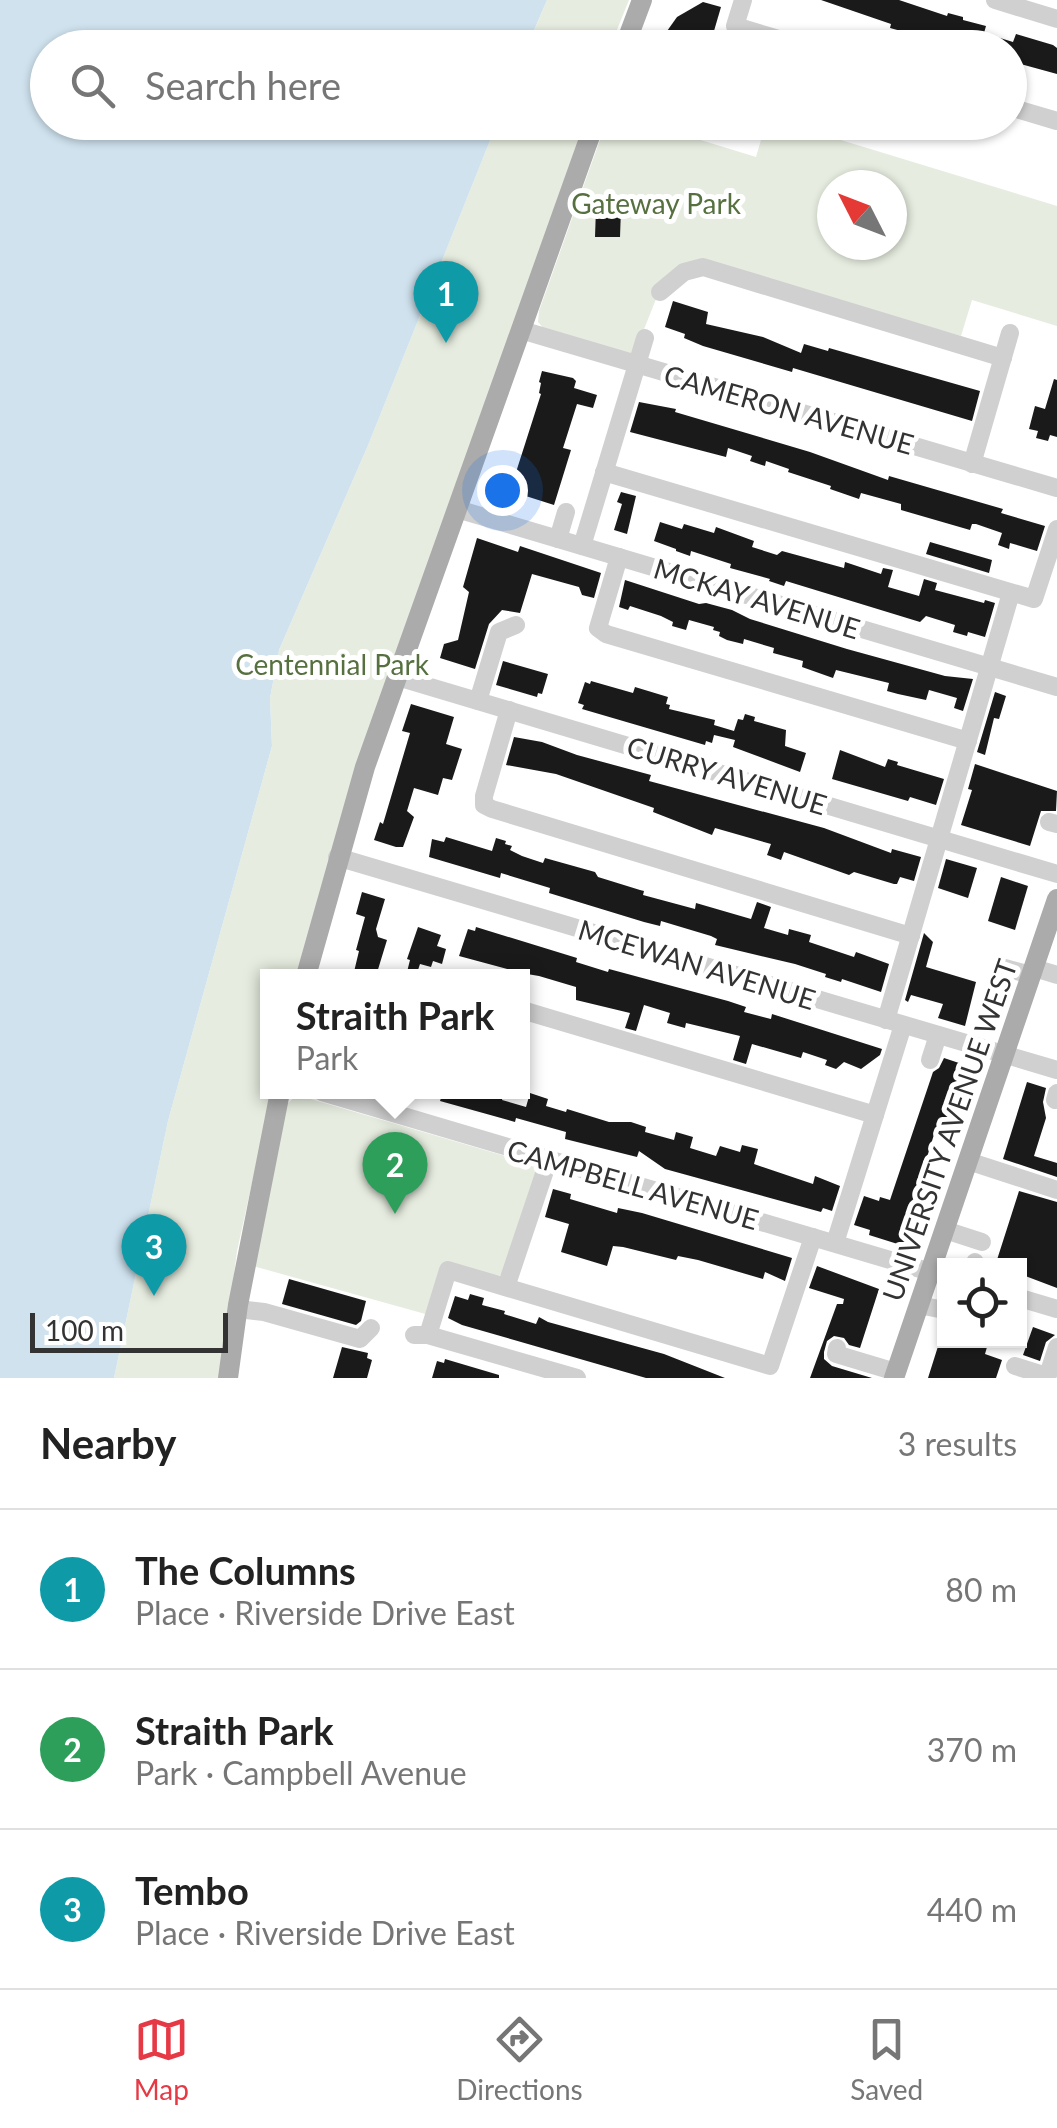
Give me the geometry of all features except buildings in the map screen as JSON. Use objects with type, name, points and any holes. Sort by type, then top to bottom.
[{"type":"main road","points":[[631,30],[642,0]]},
{"type":"main road","points":[[308,969],[337,857],[397,676],[589,140]]},
{"type":"main road","name":"UNIVERSITY AVENUE WEST","points":[[940,1258],[944,1230],[1057,899]]},
{"type":"main road","points":[[228,1378],[279,1099]]},
{"type":"main road","name":"UNIVERSITY AVENUE WEST","points":[[895,1375],[919,1305],[937,1276]]},
{"type":"street","points":[[743,0],[734,26],[747,30]]},
{"type":"street","points":[[995,0],[1057,18]]},
{"type":"street","points":[[1027,112],[1057,121]]},
{"type":"street","points":[[660,292],[684,272],[703,267],[1002,358]]},
{"type":"street","name":"CAMERON AVENUE","points":[[521,330],[1057,488]]},
{"type":"street","points":[[972,464],[1010,333]]},
{"type":"street","points":[[582,546],[645,338]]},
{"type":"street","points":[[604,472],[1034,600],[1057,529]]},
{"type":"street","name":"MCKAY AVENUE","points":[[457,509],[990,667],[1047,678]]},
{"type":"street","points":[[558,539],[566,512]]},
{"type":"street","points":[[619,557],[598,628],[606,634],[968,741]]},
{"type":"street","points":[[835,1243],[875,1114],[911,936],[946,835],[968,741],[1012,592]]},
{"type":"street","points":[[479,706],[499,632],[516,624]]},
{"type":"street","name":"CURRY AVENUE","points":[[397,676],[479,706],[548,715],[946,835],[1057,874]]},
{"type":"street","points":[[509,710],[484,805],[911,936]]},
{"type":"street","name":"MCEWAN AVENUE","points":[[337,857],[1057,1070]]},
{"type":"street","points":[[1001,968],[1057,975]]},
{"type":"street","points":[[530,1012],[875,1114]]},
{"type":"street","points":[[930,1060],[938,1035]]},
{"type":"street","name":"CAMPBELL AVENUE","points":[[346,1099],[937,1274]]},
{"type":"street","points":[[385,1110],[389,1099]]},
{"type":"street","points":[[506,1288],[549,1158]]},
{"type":"street","points":[[968,1161],[1057,1190]]},
{"type":"street","points":[[944,1230],[982,1242]]},
{"type":"street","points":[[577,1378],[421,1335],[448,1270],[770,1366],[813,1237]]},
{"type":"street","points":[[1027,1300],[1057,1309]]},
{"type":"street","points":[[919,1305],[937,1309]]},
{"type":"street","points":[[238,1310],[264,1312],[360,1339],[371,1328]]},
{"type":"street","points":[[837,1348],[836,1354],[895,1375]]},
{"type":"street","points":[[1015,1366],[1047,1377],[1057,1348]]},
{"type":"green space","points":[[547,0],[629,0],[617,30],[534,30]]},
{"type":"green space","name":"Centennial Park","points":[[490,140],[579,140],[360,754],[300,969],[260,969],[260,1099],[270,1099],[237,1251],[221,1378],[114,1378],[168,1121],[272,746],[270,698],[279,650],[369,443]]},
{"type":"green space","name":"Gateway Park","points":[[600,140],[700,140],[756,157],[761,140],[841,140],[1057,206],[1057,326],[972,300],[961,336],[697,263],[662,284],[633,357],[544,329],[538,322],[539,311]]},
{"type":"green space","points":[[293,1099],[311,1099],[542,1167],[510,1270],[497,1277],[447,1262],[429,1315],[253,1266],[287,1104]]},
{"type":"water","points":[[0,0],[547,0],[534,30],[30,30],[30,140],[490,140],[369,443],[279,650],[270,698],[272,746],[168,1121],[114,1378],[0,1378]]},
{"type":"place","name":"The Columns","points":[[446,343]]},
{"type":"place","name":"Straith Park","points":[[395,1214]]},
{"type":"place","name":"Tembo","points":[[154,1296]]}]
